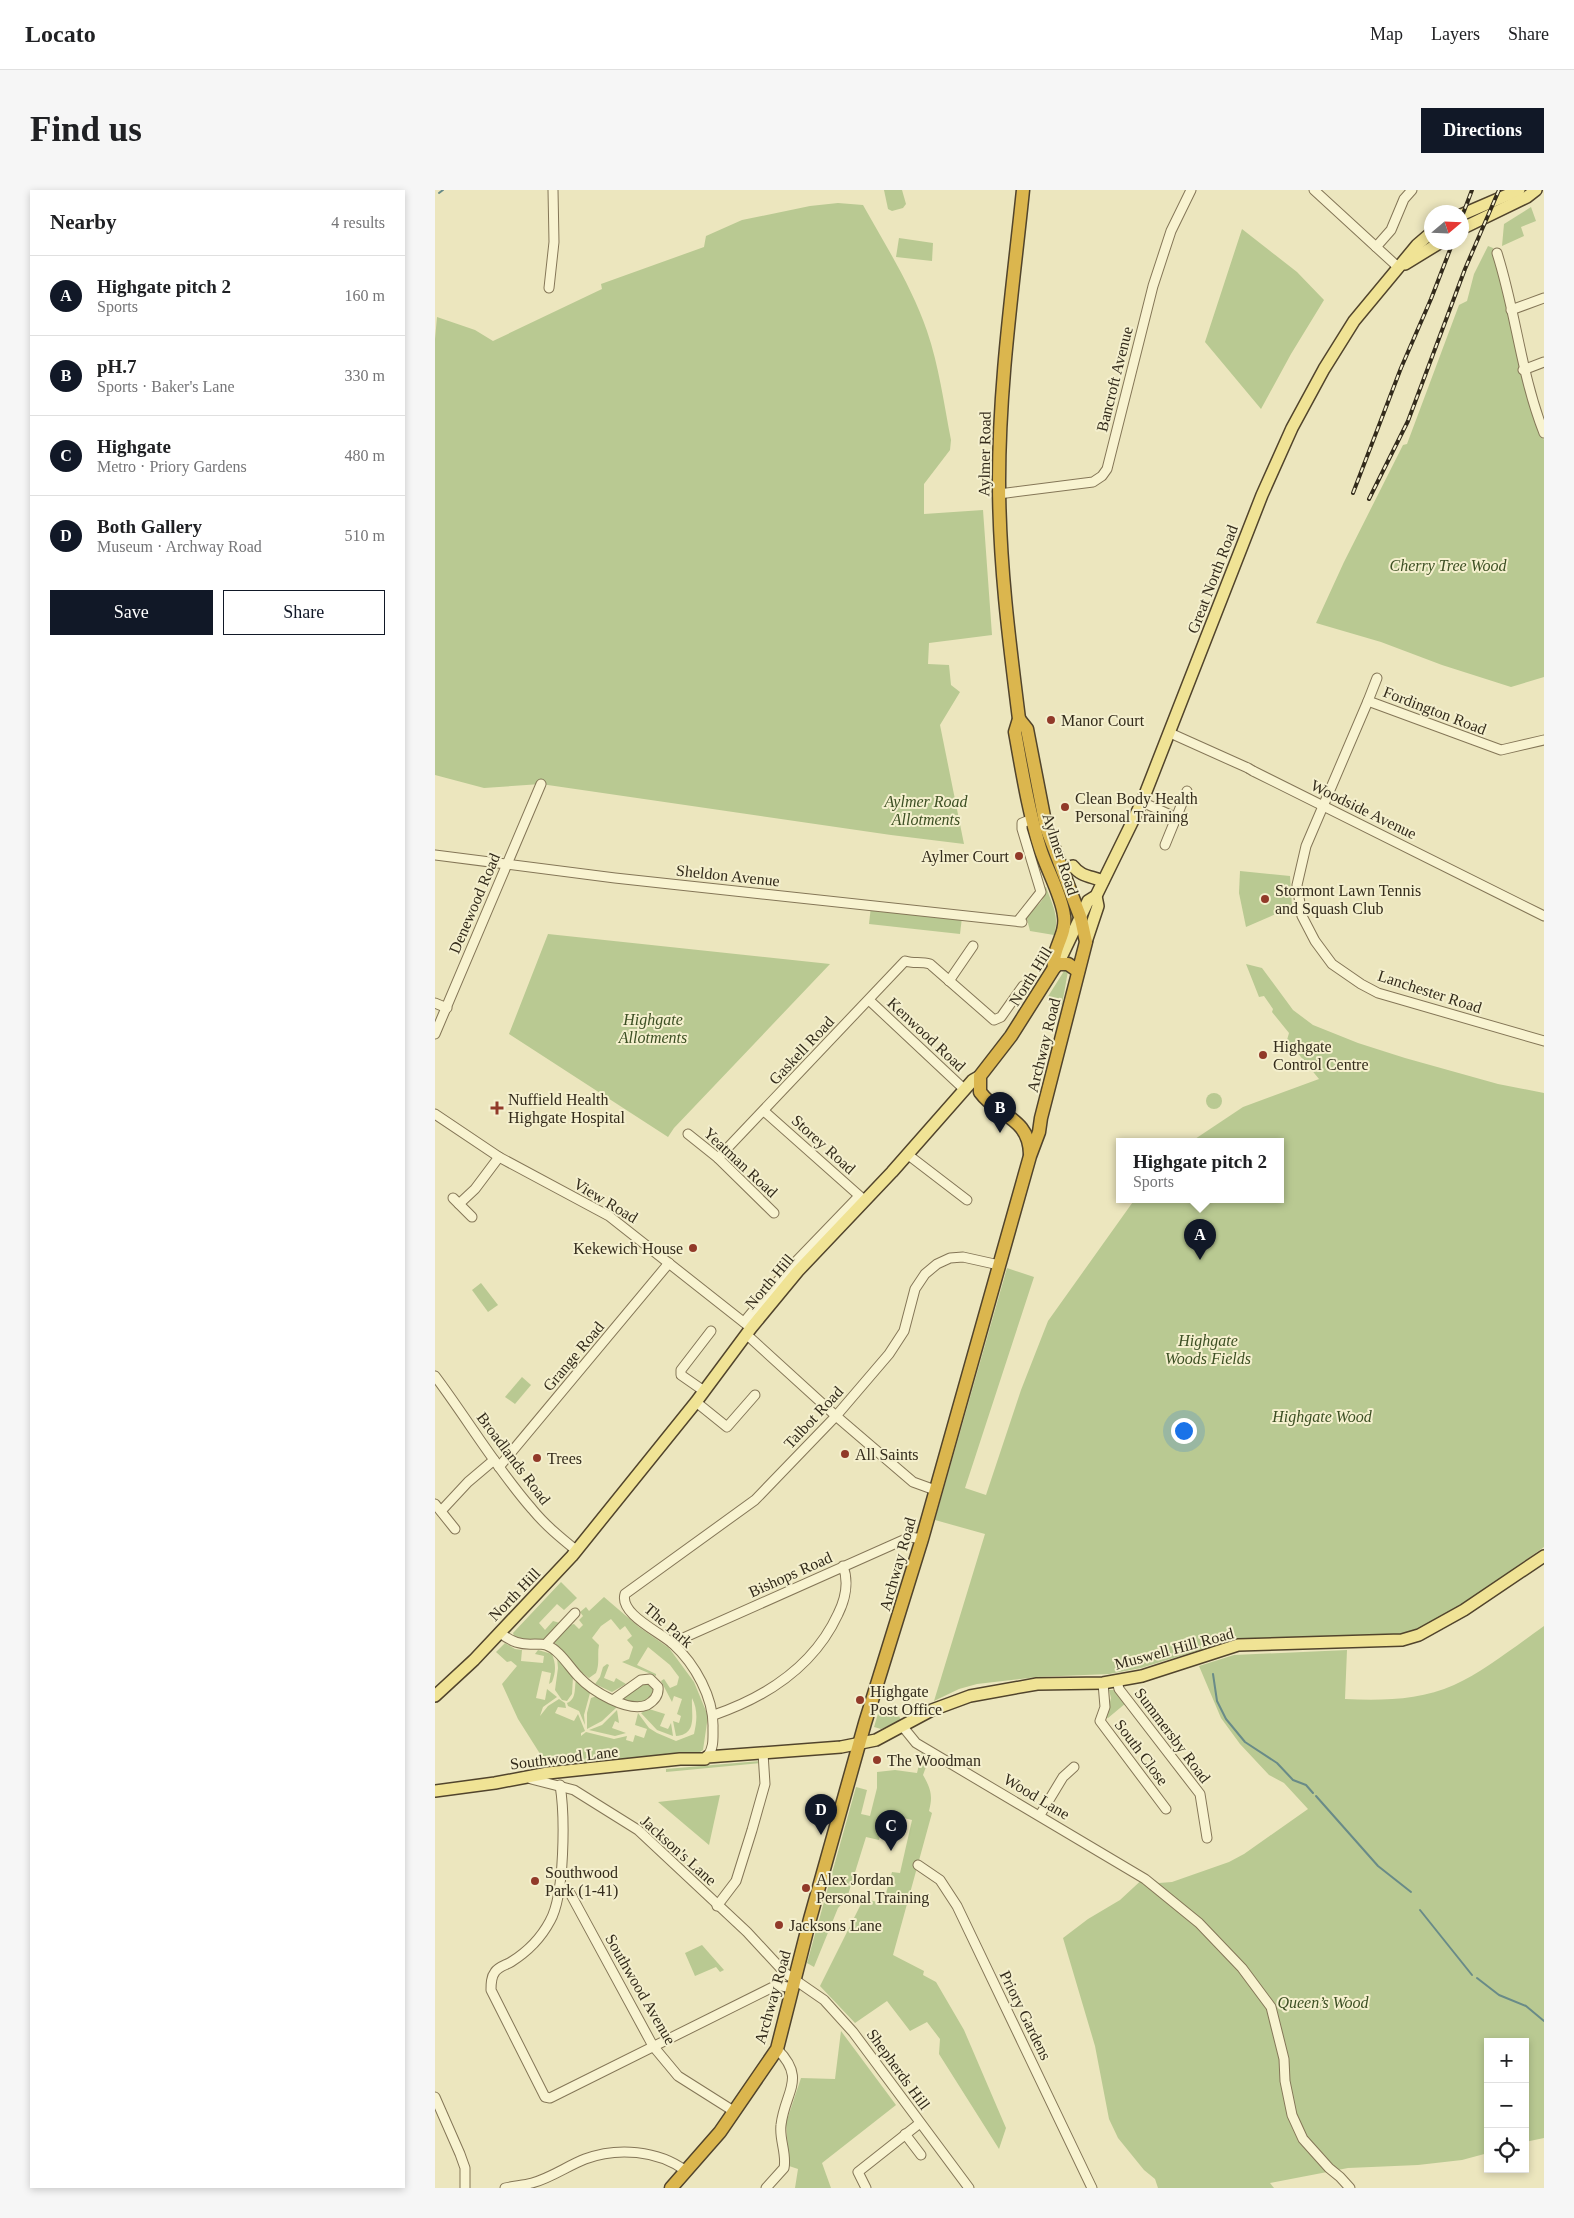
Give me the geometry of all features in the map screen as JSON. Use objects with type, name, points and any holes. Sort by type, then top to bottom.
[{"type":"highway","name":"Aylmer Road","points":[[1023,190],[1003,370],[999,494],[1005,610],[1019,719],[1015,732],[1032,820],[1064,916],[1064,928],[1052,960],[1056,966]]},
{"type":"highway","name":"Aylmer Road","points":[[1019,719],[1027,729],[1046,827],[1081,920]]},
{"type":"highway","name":"Archway Road","points":[[671,2188],[720,2132],[777,2049],[793,1983],[860,1743],[922,1539],[1030,1156],[1039,1132],[1086,942],[1081,920]]},
{"type":"highway","points":[[1056,966],[1068,964],[1078,971]]},
{"type":"highway","name":"North Hill","points":[[981,1076],[1011,1036],[1056,966]]},
{"type":"highway","points":[[981,1076],[979,1089],[973,1094],[1019,1124],[1028,1136],[1030,1156]]},
{"type":"highway","points":[[1019,1124],[1031,1124],[1041,1118]]},
{"type":"main road","points":[[1469,211],[1519,190]]},
{"type":"main road","points":[[1469,226],[1527,197],[1536,190]]},
{"type":"main road","name":"Great North Road","points":[[1081,920],[1088,901],[1096,896],[1141,802],[1262,495],[1293,428],[1324,369],[1354,321],[1424,240]]},
{"type":"main road","name":"Great North Road","points":[[1400,267],[1430,250]]},
{"type":"main road","points":[[1062,870],[1073,866],[1084,876],[1103,881]]},
{"type":"main road","points":[[1086,942],[1098,906],[1096,896]]},
{"type":"main road","name":"North Hill","points":[[1056,966],[1081,920]]},
{"type":"main road","name":"North Hill","points":[[435,1696],[500,1633],[577,1550],[696,1402],[747,1328],[862,1198],[907,1154],[947,1109],[973,1094],[981,1076]]},
{"type":"main road","name":"Muswell Hill Road","points":[[860,1743],[876,1740],[932,1710],[988,1691],[1037,1684],[1117,1681],[1142,1676],[1238,1646],[1402,1640],[1419,1635],[1464,1610],[1544,1556]]},
{"type":"main road","name":"Southwood Lane","points":[[435,1790],[548,1773],[860,1743]]},
{"type":"street","points":[[549,288],[554,242],[553,190]]},
{"type":"street","name":"Bancroft Avenue","points":[[999,494],[1093,482],[1102,476],[1107,469],[1153,286],[1171,231],[1191,190]]},
{"type":"street","points":[[1314,190],[1400,267]]},
{"type":"street","points":[[1376,247],[1391,230],[1404,199],[1412,190]]},
{"type":"street","points":[[1497,253],[1505,280],[1523,370],[1533,406],[1544,433]]},
{"type":"street","points":[[1511,310],[1544,298]]},
{"type":"street","points":[[1523,370],[1544,362]]},
{"type":"street","points":[[1368,701],[1377,678]]},
{"type":"street","name":"Fordington Road","points":[[1324,807],[1368,701],[1501,750],[1544,740]]},
{"type":"street","name":"Woodside Avenue","points":[[1170,732],[1248,768],[1544,916]]},
{"type":"street","name":"Denewood Road","points":[[435,1034],[541,784]]},
{"type":"street","points":[[1165,845],[1187,791]]},
{"type":"street","points":[[1141,802],[1175,817]]},
{"type":"street","name":"Lanchester Road","points":[[1324,807],[1306,846],[1297,885],[1301,916],[1315,942],[1332,964],[1361,984],[1378,992],[1544,1041]]},
{"type":"street","name":"Sheldon Avenue","points":[[435,855],[507,865],[1021,922],[1041,892],[1022,829],[1022,823],[1032,820]]},
{"type":"street","points":[[973,946],[949,981],[995,1020],[1001,1017],[1023,986]]},
{"type":"street","name":"Gaskell Road","points":[[717,1158],[764,1111],[905,961],[912,964],[925,962],[930,964],[949,981]]},
{"type":"street","name":"Kenwood Road","points":[[869,1000],[973,1094]]},
{"type":"street","points":[[435,1003],[447,1008]]},
{"type":"street","name":"Storey Road","points":[[764,1111],[862,1198]]},
{"type":"street","name":"View Road","points":[[435,1114],[499,1157],[609,1216],[747,1328],[836,1416],[913,1482],[935,1490]]},
{"type":"street","name":"Yeatman Road","points":[[688,1134],[717,1158],[774,1213]]},
{"type":"street","points":[[907,1154],[967,1200]]},
{"type":"street","points":[[472,1218],[456,1201],[475,1190],[499,1157]]},
{"type":"street","name":"Talbot Road","points":[[623,1598],[630,1589],[721,1527],[755,1500],[836,1416],[889,1354],[904,1331],[915,1289],[925,1274],[937,1264],[949,1258],[963,1256],[999,1265]]},
{"type":"street","name":"Grange Road","points":[[438,1508],[468,1482],[497,1464],[669,1263]]},
{"type":"street","points":[[704,1391],[681,1374],[681,1370],[711,1331]]},
{"type":"street","name":"Broadlands Road","points":[[435,1376],[532,1510],[577,1550]]},
{"type":"street","points":[[696,1402],[727,1427],[755,1395]]},
{"type":"street","points":[[438,1508],[455,1529]]},
{"type":"street","name":"Bishops Road","points":[[672,1643],[911,1537],[922,1539]]},
{"type":"street","points":[[714,1715],[729,1710],[772,1688],[793,1673],[810,1656],[834,1623],[841,1608],[847,1578],[843,1566]]},
{"type":"street","name":"The Park","points":[[623,1598],[627,1607],[643,1624],[672,1643],[699,1680],[714,1715],[712,1751],[703,1757]]},
{"type":"street","points":[[546,1644],[575,1613]]},
{"type":"street","points":[[500,1633],[514,1643],[546,1644],[562,1656],[586,1684],[613,1700],[633,1708],[643,1706],[656,1697],[657,1683],[649,1679],[641,1680],[613,1700]]},
{"type":"street","name":"Summersby Road","points":[[1117,1681],[1119,1689],[1200,1794],[1207,1838]]},
{"type":"street","name":"South Close","points":[[1103,1683],[1105,1707],[1100,1720],[1166,1809]]},
{"type":"street","name":"Wood Lane","points":[[903,1727],[916,1743],[1145,1879],[1199,1922],[1242,1968],[1271,2007],[1284,2059],[1285,2082],[1292,2116],[1303,2139],[1350,2188]]},
{"type":"street","points":[[717,1906],[737,1881],[765,1784],[763,1753]]},
{"type":"street","points":[[1040,1815],[1063,1777],[1074,1767]]},
{"type":"street","name":"Jackson's Lane","points":[[522,1778],[540,1780],[573,1790],[638,1830],[793,1983]]},
{"type":"street","points":[[560,1785],[562,1836],[560,1886],[557,1903],[546,1928],[526,1950],[511,1962],[495,1970],[491,1981],[491,1990],[545,2097],[551,2098],[777,1985],[793,1983]]},
{"type":"street","name":"Priory Gardens","points":[[918,1865],[940,1880],[957,1906],[1092,2188]]},
{"type":"street","name":"Southwood Avenue","points":[[560,1886],[570,1893],[653,2046],[678,2076],[735,2112]]},
{"type":"street","name":"Shepherds Hill","points":[[793,1983],[824,2000],[848,2026],[969,2188]]},
{"type":"street","points":[[766,2188],[785,2165],[781,2126],[793,2077],[787,2059],[777,2049]]},
{"type":"street","points":[[435,2097],[465,2168],[465,2188]]},
{"type":"street","points":[[866,2188],[858,2172],[920,2123]]},
{"type":"street","points":[[905,2134],[921,2155]]},
{"type":"street","points":[[505,2188],[533,2183],[585,2159],[604,2153],[623,2151],[640,2153],[675,2163],[685,2170]]},
{"type":"green space","points":[[884,190],[902,190],[906,204],[903,208],[892,211],[888,209]]},
{"type":"green space","name":"Aylmer Road Allotments","points":[[838,203],[863,205],[906,283],[921,315],[935,358],[951,440],[950,450],[924,484],[924,514],[983,510],[992,635],[929,643],[928,664],[949,665],[951,685],[960,692],[940,725],[964,844],[541,784],[484,788],[435,775],[435,339],[437,317],[475,330],[493,341],[602,289],[601,284],[704,247],[706,236],[742,220],[810,206]]},
{"type":"green space","points":[[1531,207],[1536,221],[1521,227],[1524,236],[1502,246],[1504,224]]},
{"type":"green space","points":[[1242,229],[1297,272],[1324,300],[1291,354],[1261,409],[1205,342]]},
{"type":"green space","points":[[899,238],[933,243],[932,261],[896,257]]},
{"type":"green space","name":"Cherry Tree Wood","points":[[1488,246],[1493,248],[1504,286],[1523,383],[1544,440],[1544,677],[1511,687],[1442,665],[1381,642],[1316,623],[1344,562],[1403,445],[1407,444],[1459,305],[1467,301],[1474,274]]},
{"type":"green space","name":"Stormont Lawn Tennis and Squash Club","points":[[1240,871],[1290,876],[1292,907],[1246,927],[1239,893]]},
{"type":"green space","points":[[1046,887],[1056,916],[1054,935],[1030,931],[1026,915],[1042,900],[1045,892],[1044,888]]},
{"type":"green space","points":[[871,906],[962,917],[960,934],[869,924]]},
{"type":"green space","name":"Highgate Allotments","points":[[548,934],[830,964],[674,1128],[668,1137],[509,1034]]},
{"type":"green space","name":"Highgate Wood","points":[[1246,964],[1262,968],[1293,1010],[1313,1025],[1358,1043],[1405,1058],[1498,1084],[1544,1093],[1544,1547],[1436,1624],[1400,1636],[1232,1640],[1141,1668],[1109,1674],[1037,1677],[977,1684],[959,1689],[934,1701],[985,1534],[935,1520],[1007,1268],[1034,1277],[965,1488],[986,1495],[1021,1390],[1048,1321],[1132,1203],[1284,1203],[1284,1138],[1196,1138],[1243,1107],[1319,1079],[1287,1040],[1289,1033],[1272,1012],[1273,1009],[1264,996],[1259,997]]},
{"type":"green space","points":[[1066,968],[1068,971],[1062,1005],[1047,998]]},
{"type":"green space","points":[[1214,1093],[1222,1101],[1214,1109],[1206,1101]]},
{"type":"green space","points":[[481,1283],[498,1305],[488,1312],[472,1290]]},
{"type":"green space","points":[[522,1377],[531,1385],[515,1404],[505,1397]]},
{"type":"green space","points":[[561,1582],[577,1598],[564,1610],[557,1604],[539,1623],[545,1630],[553,1621],[560,1623],[544,1639],[522,1639],[514,1636],[513,1633]]},
{"type":"green space","points":[[604,1597],[639,1627],[669,1648],[694,1682],[708,1716],[703,1750],[697,1754],[549,1768],[518,1719],[502,1684],[517,1666],[511,1661],[507,1662],[496,1652],[505,1643],[515,1649],[522,1650],[521,1661],[543,1663],[544,1656],[535,1654],[538,1650],[552,1654],[555,1668],[552,1682],[549,1684],[551,1673],[542,1671],[536,1698],[545,1700],[547,1689],[557,1697],[543,1707],[540,1716],[548,1706],[559,1699],[565,1703],[566,1708],[558,1707],[555,1713],[574,1721],[578,1714],[585,1731],[581,1733],[581,1736],[586,1732],[614,1739],[627,1736],[626,1740],[633,1742],[635,1735],[644,1738],[647,1729],[635,1725],[638,1713],[649,1728],[676,1741],[694,1734],[696,1716],[692,1698],[692,1722],[690,1727],[688,1731],[676,1736],[673,1721],[679,1723],[681,1716],[677,1714],[682,1699],[674,1696],[672,1702],[661,1681],[664,1679],[670,1688],[677,1685],[679,1677],[670,1665],[648,1647],[637,1665],[656,1674],[656,1676],[622,1662],[629,1659],[633,1647],[627,1640],[632,1636],[625,1626],[620,1630],[611,1619],[601,1626],[592,1638],[599,1645],[598,1663],[596,1673],[589,1678],[581,1672],[555,1643],[554,1641],[570,1625],[574,1624],[579,1629],[583,1625],[579,1620],[583,1616],[580,1612],[586,1607],[589,1611]]},
{"type":"green space","name":"Queen’s Wood","points":[[1544,1626],[1544,2138],[1529,2141],[1529,2038],[1484,2038],[1484,2154],[1462,2160],[1418,2165],[1348,2168],[1270,2183],[1274,2188],[1158,2188],[1155,2179],[1144,2170],[1118,2138],[1109,2119],[1095,2046],[1063,1938],[1088,1919],[1120,1900],[1147,1875],[1159,1883],[1172,1882],[1229,1862],[1244,1854],[1308,1809],[1284,1783],[1269,1775],[1240,1744],[1221,1718],[1199,1666],[1234,1655],[1347,1650],[1345,1699],[1373,1700],[1414,1697],[1441,1690],[1465,1680],[1500,1658]]},
{"type":"green space","points":[[557,1657],[573,1677],[572,1694],[567,1701],[562,1700],[555,1690],[558,1668]]},
{"type":"green space","points":[[607,1664],[609,1665],[604,1678],[614,1682],[616,1678],[626,1684],[612,1692],[595,1684],[600,1677],[603,1667]]},
{"type":"green space","points":[[576,1680],[590,1693],[584,1715],[585,1725],[579,1711],[568,1706],[567,1703],[574,1696]]},
{"type":"green space","points":[[642,1681],[654,1685],[653,1695],[643,1703],[621,1701]]},
{"type":"green space","points":[[1109,1690],[1115,1690],[1126,1703],[1108,1718],[1106,1717],[1111,1698]]},
{"type":"green space","points":[[597,1696],[617,1707],[602,1721],[587,1729],[587,1713],[591,1698]]},
{"type":"green space","points":[[880,1707],[897,1712],[901,1720],[881,1729],[874,1727]]},
{"type":"green space","points":[[649,1709],[665,1714],[660,1726],[668,1729],[671,1723],[673,1736],[657,1730],[641,1713]]},
{"type":"green space","points":[[617,1710],[619,1723],[615,1721],[612,1728],[626,1733],[615,1736],[589,1730],[602,1725]]},
{"type":"green space","points":[[922,1752],[930,1756],[923,1775],[931,1793],[929,1811],[932,1813],[893,1955],[924,1971],[923,1975],[936,1982],[964,2030],[1006,2128],[999,2149],[939,2054],[940,2039],[927,2022],[910,2031],[887,2001],[855,2023],[820,1986],[864,1898],[883,1904],[892,1872],[900,1873],[912,1820],[891,1815],[885,1836],[880,1835],[879,1840],[866,1837],[847,1898],[838,1908],[814,1967],[807,1963],[856,1787],[867,1790],[861,1814],[870,1816],[877,1788],[877,1772],[895,1770],[917,1773]]},
{"type":"green space","points":[[760,1761],[761,1763],[666,1772],[666,1769]]},
{"type":"green space","points":[[720,1795],[709,1845],[658,1802]]},
{"type":"green space","points":[[702,1945],[724,1970],[720,1972],[716,1967],[695,1976],[685,1953]]},
{"type":"green space","points":[[841,2031],[896,2105],[822,2163],[831,2188],[795,2188],[798,2169],[789,2166],[786,2123],[801,2078],[835,2079]]},
{"type":"waterway","points":[[439,193],[443,190]]},
{"type":"waterway","points":[[1213,1674],[1217,1701],[1226,1719],[1245,1742],[1277,1763],[1293,1780],[1306,1785],[1313,1793]]},
{"type":"waterway","points":[[1316,1796],[1378,1866],[1411,1892]]},
{"type":"waterway","points":[[1420,1910],[1472,1975]]},
{"type":"waterway","points":[[1477,1978],[1499,1995],[1526,2006],[1544,2021]]},
{"type":"railway","points":[[1466,205],[1472,190]]},
{"type":"railway","points":[[1369,499],[1408,421],[1465,269],[1499,190]]},
{"type":"railway","points":[[1353,493],[1401,368],[1450,250]]},
{"type":"place","name":"Manor Court","points":[[1051,720]]},
{"type":"place","name":"Clean Body Health Personal Training","points":[[1065,807]]},
{"type":"place","name":"Aylmer Court","points":[[1019,856]]},
{"type":"place","name":"Stormont Lawn Tennis and Squash Club","points":[[1265,899]]},
{"type":"place","name":"Highgate Control Centre","points":[[1263,1055]]},
{"type":"place","name":"Nuffield Health Highgate Hospital","points":[[497,1108]]},
{"type":"place","name":"pH.7","points":[[1000,1133]]},
{"type":"place","name":"Kekewich House","points":[[693,1248]]},
{"type":"place","name":"Highgate pitch 2","points":[[1200,1260]]},
{"type":"place","name":"All Saints","points":[[845,1454]]},
{"type":"place","name":"Trees","points":[[537,1458]]},
{"type":"place","name":"Highgate Post Office","points":[[860,1700]]},
{"type":"place","name":"The Woodman","points":[[877,1760]]},
{"type":"place","name":"Both Gallery","points":[[821,1835]]},
{"type":"place","name":"Highgate","points":[[891,1851]]},
{"type":"place","name":"Southwood Park (1-41)","points":[[535,1881]]},
{"type":"place","name":"Alex Jordan Personal Training","points":[[806,1888]]},
{"type":"place","name":"Jacksons Lane","points":[[779,1925]]},
{"type":"park label","name":"Highgate Woods Fields","points":[[1208,1349]]}]
